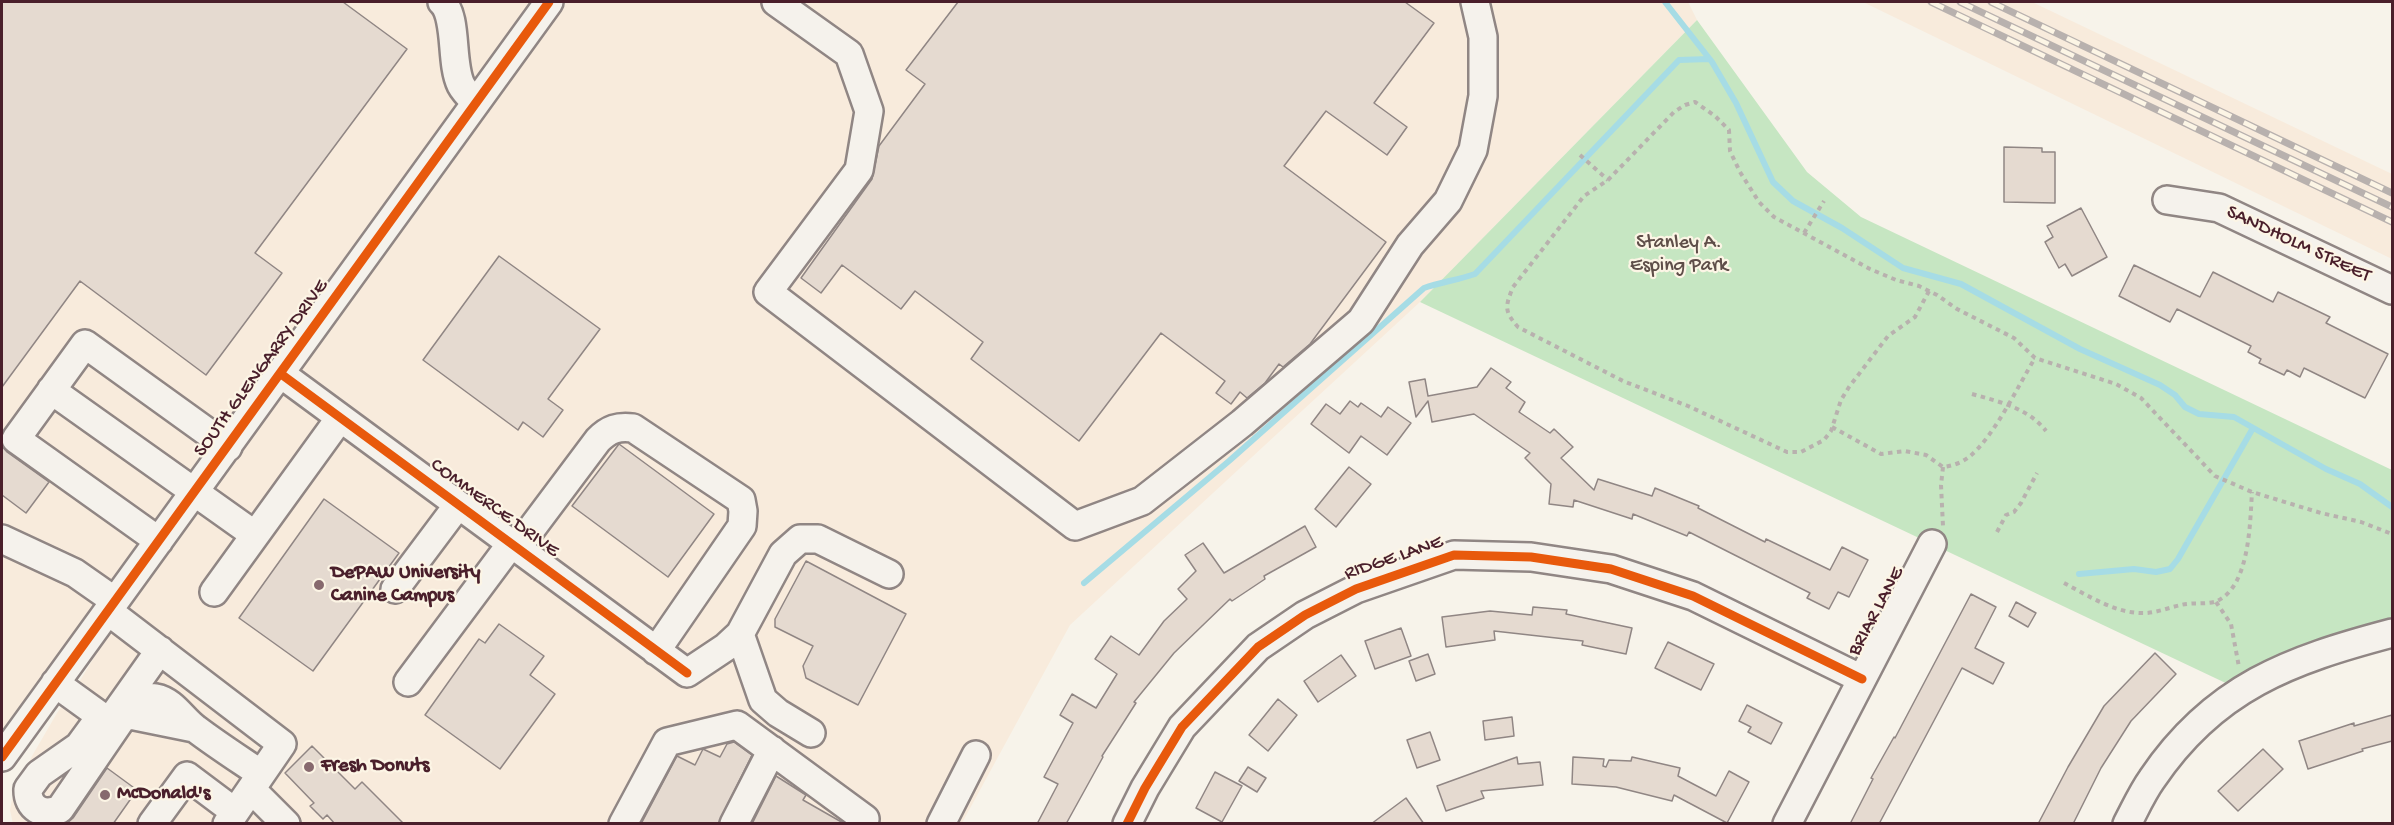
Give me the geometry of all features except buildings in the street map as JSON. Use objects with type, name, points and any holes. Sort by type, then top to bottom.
[{"type":"street","points":[[442,2],[445,4],[452,25],[453,55],[461,86],[476,104]]},
{"type":"street","name":"SOUTH GLENGARRY DRIVE","points":[[2,758],[549,2]]},
{"type":"street","points":[[777,2],[849,54],[869,111],[859,170],[768,292],[1075,526],[1142,501],[1242,423],[1361,321],[1410,245],[1448,201],[1473,150],[1483,96],[1483,37],[1475,2]]},
{"type":"street","name":"SANDHOLM STREET","points":[[2167,200],[2219,208],[2392,290]]},
{"type":"street","points":[[159,541],[16,439],[51,390],[85,344],[228,447]]},
{"type":"street","name":"COMMERCE DRIVE","points":[[281,374],[687,673],[726,647],[740,634]]},
{"type":"street","points":[[51,390],[255,536]]},
{"type":"street","points":[[214,592],[340,418]]},
{"type":"street","points":[[408,682],[598,440],[606,431],[620,427],[633,428],[741,500],[743,511],[742,526],[656,651]]},
{"type":"street","points":[[395,589],[458,505]]},
{"type":"street","name":"BRIAR LANE","points":[[1786,824],[1938,536]]},
{"type":"street","points":[[2,539],[75,573],[160,650],[282,744],[231,818],[188,776],[152,824]]},
{"type":"street","points":[[811,733],[778,713],[763,700],[740,634],[783,554],[800,539],[818,539],[889,574]]},
{"type":"street","name":"RIDGE LANE","points":[[1127,824],[1145,788],[1182,727],[1258,647],[1305,615],[1356,589],[1454,555],[1531,557],[1611,569],[1693,596],[1862,679]]},
{"type":"street","points":[[2127,824],[2151,780],[2184,738],[2225,701],[2274,671],[2330,649],[2392,633]]},
{"type":"street","points":[[160,650],[109,722],[113,715],[137,701],[155,698],[169,705],[256,781],[286,824]]},
{"type":"street","points":[[55,683],[113,715]]},
{"type":"street","points":[[623,824],[666,742],[737,724],[866,822]]},
{"type":"street","points":[[734,824],[772,750]]},
{"type":"street","points":[[941,824],[976,755]]},
{"type":"path","points":[[1929,291],[1915,317],[1888,336],[1849,387],[1824,440],[1801,452],[1787,452],[1688,406],[1623,381],[1518,327],[1508,316],[1506,303],[1513,287],[1584,196],[1608,180],[1674,112],[1695,102],[1715,116],[1729,130],[1730,151],[1740,172],[1759,202],[1774,217],[1870,269],[1929,291],[1957,309],[2014,338],[2035,358],[2116,384],[2141,398],[2216,476],[2229,483],[2321,513],[2361,522],[2392,534]]},
{"type":"path","points":[[1580,155],[1608,180]]},
{"type":"path","points":[[1804,233],[1824,201]]},
{"type":"path","points":[[1832,427],[1881,454],[1905,451],[1926,454],[1943,467],[1954,465],[1970,457],[1993,428],[2035,358]]},
{"type":"path","points":[[1972,394],[2007,404],[2027,413],[2046,431]]},
{"type":"path","points":[[1938,536],[1943,467]]},
{"type":"path","points":[[1997,532],[2006,515],[2014,512],[2021,503],[2037,473]]},
{"type":"path","points":[[2064,583],[2102,603],[2141,614],[2182,604],[2216,602],[2228,593],[2247,553],[2252,492]]},
{"type":"path","points":[[2216,602],[2231,624],[2241,674],[2248,687]]},
{"type":"shaded area","points":[[2,2],[537,2],[2,735]]},
{"type":"shaded area","points":[[566,2],[1688,2],[1697,20],[1420,302],[1070,625],[962,823],[13,824],[10,810],[12,799],[32,756],[132,594]]},
{"type":"shaded area","points":[[1863,2],[2032,2],[2392,174],[2392,259]]},
{"type":"green space","name":"Stanley A. Esping Park","points":[[1697,20],[1807,172],[1861,217],[2392,470],[2392,636],[2232,686],[1420,302]]},
{"type":"waterway","points":[[1665,2],[1712,62],[1736,103],[1773,182],[1793,201],[1842,228],[1903,268],[1961,284],[2080,349],[2160,385],[2175,395],[2185,407],[2199,414],[2234,417],[2326,469],[2360,484],[2392,507]]},
{"type":"waterway","points":[[1084,583],[1229,461],[1424,288],[1475,274],[1679,60],[1709,59]]},
{"type":"waterway","points":[[2079,574],[2134,569],[2156,572],[2170,569],[2178,559],[2253,428]]},
{"type":"railway","points":[[1931,2],[2392,222]]},
{"type":"railway","points":[[1960,2],[2392,207]]},
{"type":"railway","points":[[1991,2],[2392,193]]},
{"type":"cycle path","points":[[2,757],[549,2]]},
{"type":"cycle path","points":[[281,374],[687,673]]},
{"type":"cycle path","points":[[1127,824],[1145,788],[1182,727],[1258,647],[1305,615],[1356,589],[1454,555],[1531,557],[1611,569],[1693,596],[1862,679]]},
{"type":"place","name":"DePAW University Canine Campus","points":[[319,585]]},
{"type":"place","name":"Fresh Donuts","points":[[309,767]]},
{"type":"place","name":"McDonald's","points":[[105,795]]}]
